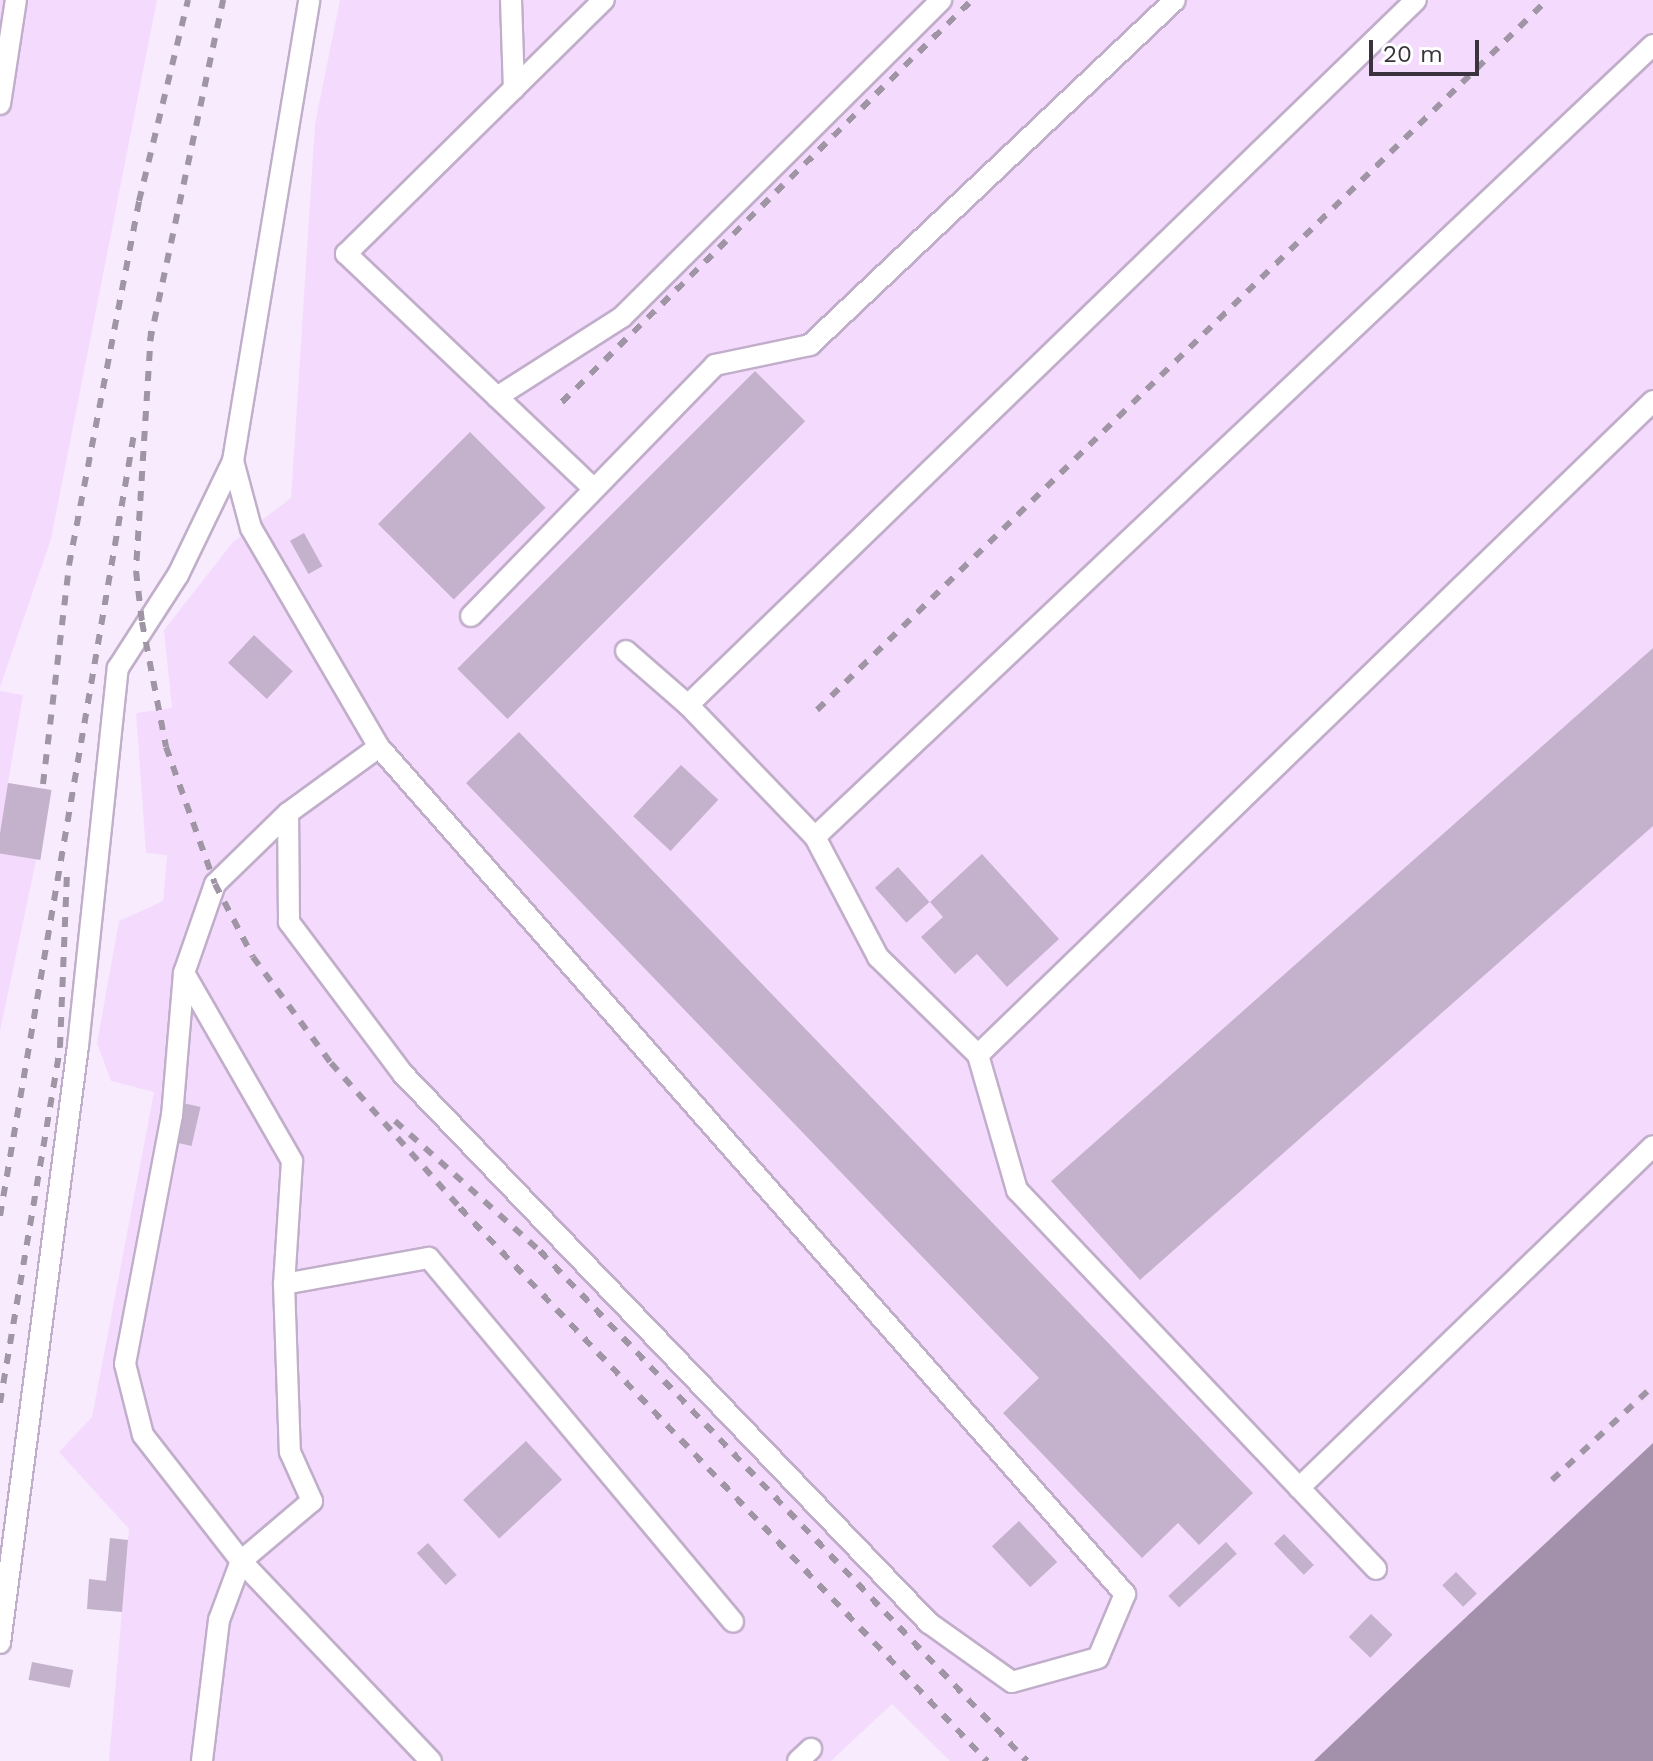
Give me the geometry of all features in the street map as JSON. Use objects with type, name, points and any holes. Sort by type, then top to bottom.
[{"type":"lane","points":[[0,104],[16,0]]},
{"type":"lane","points":[[0,1643],[78,1046],[118,668],[178,575],[233,461],[309,0]]},
{"type":"lane","points":[[511,0],[514,89]]},
{"type":"lane","points":[[594,489],[346,254],[604,0]]},
{"type":"lane","points":[[497,397],[622,317],[941,0]]},
{"type":"lane","points":[[471,616],[715,365],[810,345],[1175,0]]},
{"type":"lane","points":[[688,705],[1416,0]]},
{"type":"lane","points":[[815,837],[1653,45]]},
{"type":"lane","points":[[978,1055],[1653,401]]},
{"type":"lane","points":[[233,461],[251,528],[379,747],[1125,1594],[1098,1658],[1012,1682],[929,1623],[545,1223],[403,1074],[289,922],[288,813]]},
{"type":"lane","points":[[626,651],[688,705],[815,837],[878,957],[978,1055],[1017,1190],[1376,1569]]},
{"type":"lane","points":[[379,747],[288,813],[215,884],[184,973],[172,1115],[125,1364],[143,1435],[241,1561],[431,1761]]},
{"type":"lane","points":[[184,973],[292,1161],[284,1284],[290,1452],[312,1501],[241,1561],[219,1620],[202,1761]]},
{"type":"lane","points":[[1299,1488],[1653,1146]]},
{"type":"lane","points":[[284,1284],[429,1258],[733,1622]]},
{"type":"shaded area","points":[[0,0],[157,0],[51,539],[0,687]]},
{"type":"shaded area","points":[[340,0],[1653,0],[1653,1443],[1314,1761],[950,1761],[892,1704],[831,1761],[109,1761],[129,1529],[59,1452],[92,1417],[154,1092],[111,1081],[97,1043],[119,921],[163,901],[167,855],[146,853],[136,713],[172,708],[164,630],[233,542],[291,498],[315,124]]},
{"type":"shaded area","points":[[0,691],[23,695],[8,783],[51,790],[0,1031]]},
{"type":"shaded area","points":[[1653,1443],[1653,1761],[1314,1761],[1418,1662]]},
{"type":"building","points":[[755,371],[805,421],[508,719],[457,669]]},
{"type":"building","points":[[470,432],[546,508],[454,600],[378,524]]},
{"type":"building","points":[[304,533],[322,566],[308,574],[290,541]]},
{"type":"building","points":[[254,635],[293,671],[267,699],[228,663]]},
{"type":"building","points":[[1653,648],[1653,826],[1140,1280],[1051,1181]]},
{"type":"building","points":[[519,732],[1253,1493],[1199,1545],[1178,1523],[1142,1558],[1003,1413],[1039,1378],[466,783]]},
{"type":"building","points":[[681,765],[718,800],[671,851],[633,816]]},
{"type":"building","points":[[8,783],[51,790],[40,860],[0,854]]},
{"type":"building","points":[[982,854],[1059,939],[1007,987],[977,954],[955,974],[921,937],[943,917],[930,902]]},
{"type":"building","points":[[898,867],[929,902],[906,923],[875,888]]},
{"type":"building","points":[[183,1103],[201,1107],[192,1146],[174,1142]]},
{"type":"building","points":[[526,1441],[562,1480],[499,1538],[463,1500]]},
{"type":"building","points":[[1019,1521],[1057,1562],[1030,1587],[992,1546]]},
{"type":"building","points":[[1284,1534],[1314,1565],[1304,1575],[1274,1544]]},
{"type":"building","points":[[110,1538],[128,1540],[122,1612],[87,1609],[89,1579],[106,1581]]},
{"type":"building","points":[[1226,1542],[1237,1554],[1179,1608],[1168,1596]]},
{"type":"building","points":[[428,1543],[457,1575],[446,1585],[417,1553]]},
{"type":"building","points":[[1456,1572],[1477,1594],[1463,1607],[1442,1585]]},
{"type":"building","points":[[1371,1614],[1393,1635],[1370,1658],[1349,1637]]},
{"type":"building","points":[[32,1662],[73,1670],[70,1688],[29,1680]]},
{"type":"railway","points":[[43,784],[69,565],[139,201],[188,0]]},
{"type":"railway","points":[[150,341],[223,0]]},
{"type":"railway","points":[[562,402],[972,0]]},
{"type":"railway","points":[[817,710],[1547,0]]},
{"type":"railway","points":[[151,331],[136,571],[142,622],[166,747],[215,884],[253,957],[331,1063],[460,1208],[987,1761]]},
{"type":"railway","points":[[0,1216],[135,428]]},
{"type":"railway","points":[[0,1403],[60,1047],[67,874]]},
{"type":"railway","points":[[395,1121],[540,1251],[1027,1761]]},
{"type":"railway","points":[[1552,1480],[1653,1386]]}]
